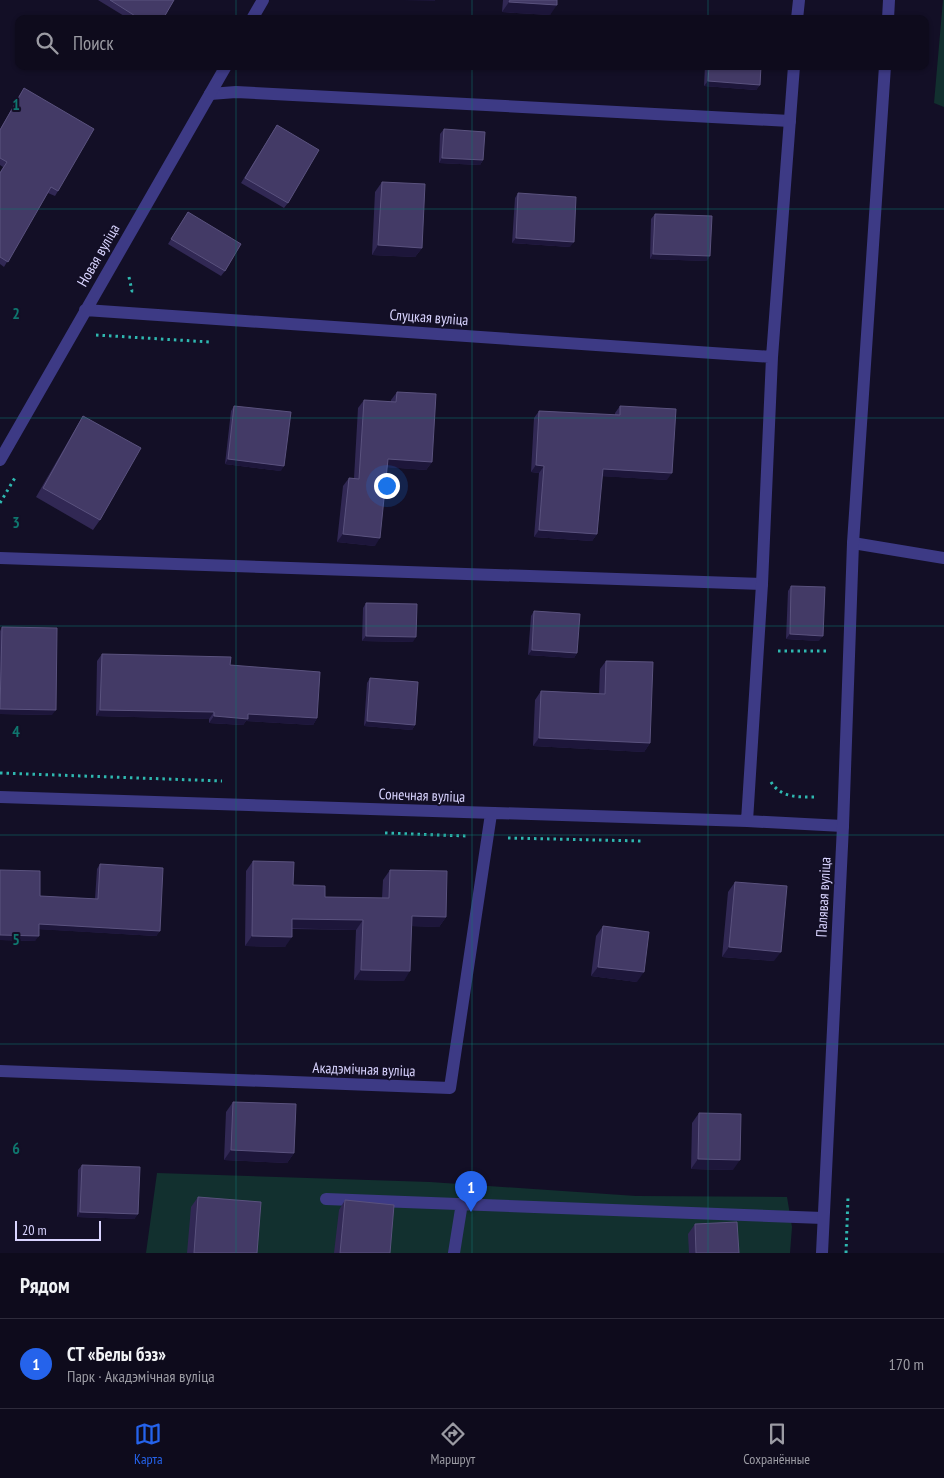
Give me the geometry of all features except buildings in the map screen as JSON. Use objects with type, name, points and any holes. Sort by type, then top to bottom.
[{"type":"street","points":[[254,15],[263,0]]},
{"type":"street","points":[[797,15],[799,0]]},
{"type":"street","points":[[888,15],[889,0]]},
{"type":"street","name":"Новая вуліца","points":[[0,460],[224,70]]},
{"type":"street","points":[[747,821],[762,584],[772,358],[794,70]]},
{"type":"street","name":"Палявая вуліца","points":[[822,1253],[843,826],[853,543],[885,70]]},
{"type":"street","points":[[210,94],[236,92],[790,121]]},
{"type":"street","name":"Слуцкая вуліца","points":[[85,310],[772,358]]},
{"type":"street","points":[[853,543],[944,558]]},
{"type":"street","points":[[0,558],[762,584]]},
{"type":"street","name":"Сонечная вуліца","points":[[0,797],[747,821],[843,826]]},
{"type":"street","name":"Акадэмічная вуліца","points":[[0,1071],[450,1088],[491,814]]},
{"type":"street","points":[[326,1199],[823,1218]]},
{"type":"street","points":[[454,1253],[462,1203]]},
{"type":"path","points":[[830,642],[830,661]]},
{"type":"path","points":[[775,651],[830,651]]},
{"type":"path","points":[[750,774],[767,774],[776,790],[790,797],[815,797],[820,793]]},
{"type":"path","points":[[813,824],[815,797]]},
{"type":"path","points":[[505,847],[507,838]]},
{"type":"green space","points":[[944,0],[944,107],[934,103]]},
{"type":"green space","points":[[157,1173],[430,1182],[636,1196],[787,1197],[792,1227],[790,1253],[146,1253]]},
{"type":"place","name":"СТ «Белы бэз»","points":[[471,1212]]}]
